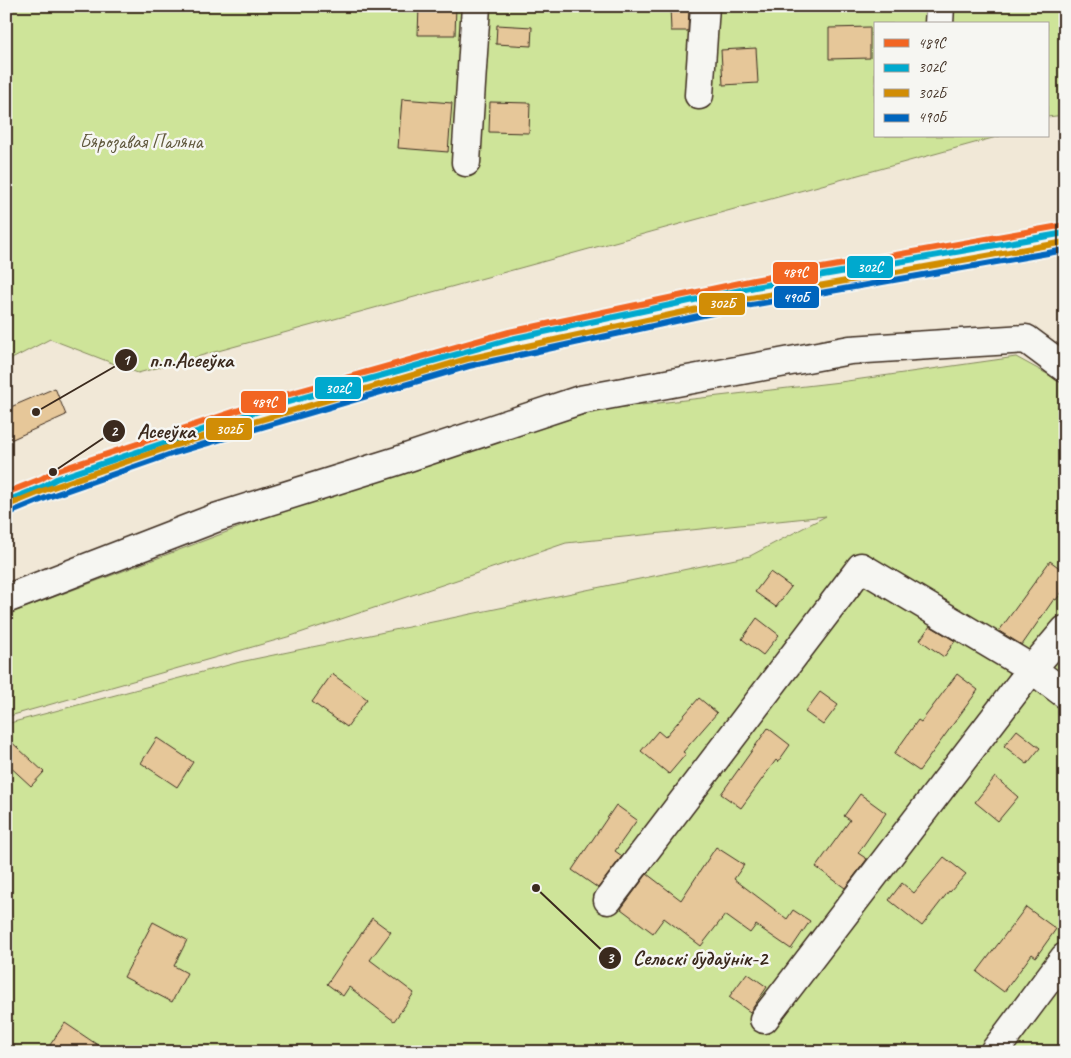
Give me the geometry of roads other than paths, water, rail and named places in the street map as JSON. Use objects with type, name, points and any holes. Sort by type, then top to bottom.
[{"type":"street","points":[[466,162],[476,6]]},
{"type":"street","points":[[699,95],[705,6]]},
{"type":"street","points":[[939,22],[940,6]]},
{"type":"street","points":[[6,599],[218,517],[397,461],[580,400],[850,350],[1026,340],[1065,368]]},
{"type":"street","points":[[608,900],[861,567],[1032,669],[1065,694]]},
{"type":"street","points":[[764,1019],[1032,669],[1065,630]]},
{"type":"street","points":[[994,1052],[1065,957]]},
{"type":"place","name":"п.п.Асееўка","points":[[36,412]]},
{"type":"place","name":"Асееўка","points":[[53,472]]},
{"type":"place","name":"Сельскі будаўнік-2","points":[[536,888]]},
{"type":"park label","name":"Бярозавая Паляна","points":[[141,141]]}]
